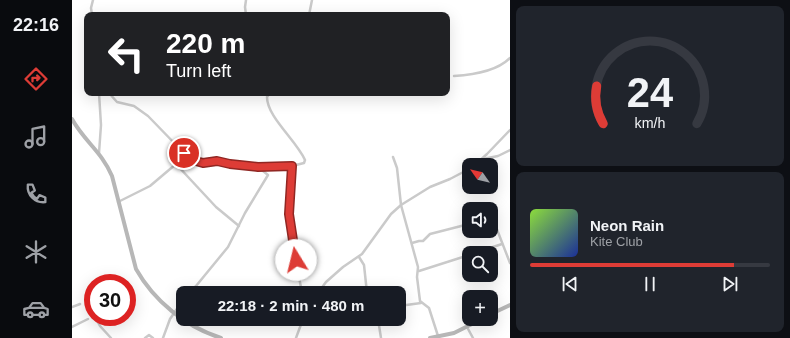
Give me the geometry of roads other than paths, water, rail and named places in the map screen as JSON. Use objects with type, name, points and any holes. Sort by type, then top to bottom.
[{"type":"main road","points":[[72,119],[78,130],[105,162],[112,176],[136,269],[144,282],[163,303],[174,312],[201,330],[221,338]]},
{"type":"main road","points":[[498,310],[510,304]]},
{"type":"main road","points":[[430,338],[454,333],[467,327]]},
{"type":"street","points":[[92,12],[93,0]]},
{"type":"street","points":[[246,0],[246,12]]},
{"type":"street","points":[[310,12],[312,0]]},
{"type":"street","points":[[454,76],[481,72],[507,62],[510,58]]},
{"type":"street","points":[[99,96],[101,125],[99,154]]},
{"type":"street","points":[[112,96],[117,102],[134,106],[148,116],[180,149],[196,161],[203,163],[217,161],[258,167],[292,166],[304,163],[305,160],[288,134],[273,116],[267,96]]},
{"type":"street","points":[[483,158],[510,130]]},
{"type":"street","points":[[487,158],[498,156],[510,150]]},
{"type":"street","points":[[393,156],[397,168],[401,205],[418,271],[417,277],[421,303]]},
{"type":"street","points":[[118,202],[150,186],[176,164],[216,207],[239,226]]},
{"type":"street","points":[[292,166],[289,214],[301,286]]},
{"type":"street","points":[[196,286],[228,247],[245,213],[268,176],[267,173],[258,167]]},
{"type":"street","points":[[323,286],[343,266],[358,257],[391,214],[401,205],[430,187],[462,173]]},
{"type":"street","points":[[412,244],[423,241],[430,234],[462,226]]},
{"type":"street","points":[[498,234],[510,263]]},
{"type":"street","points":[[496,246],[502,244]]},
{"type":"street","points":[[358,257],[364,265],[366,286]]},
{"type":"street","points":[[418,271],[462,257]]},
{"type":"street","points":[[406,305],[421,303],[428,306],[438,336]]},
{"type":"street","points":[[72,307],[80,304]]},
{"type":"street","points":[[163,338],[176,309]]},
{"type":"street","points":[[72,327],[84,322]]},
{"type":"street","points":[[100,326],[111,338]]},
{"type":"street","points":[[296,338],[300,326]]},
{"type":"street","points":[[379,326],[381,338]]},
{"type":"street","points":[[467,327],[473,338]]},
{"type":"street","points":[[145,338],[149,335],[153,338]]}]
